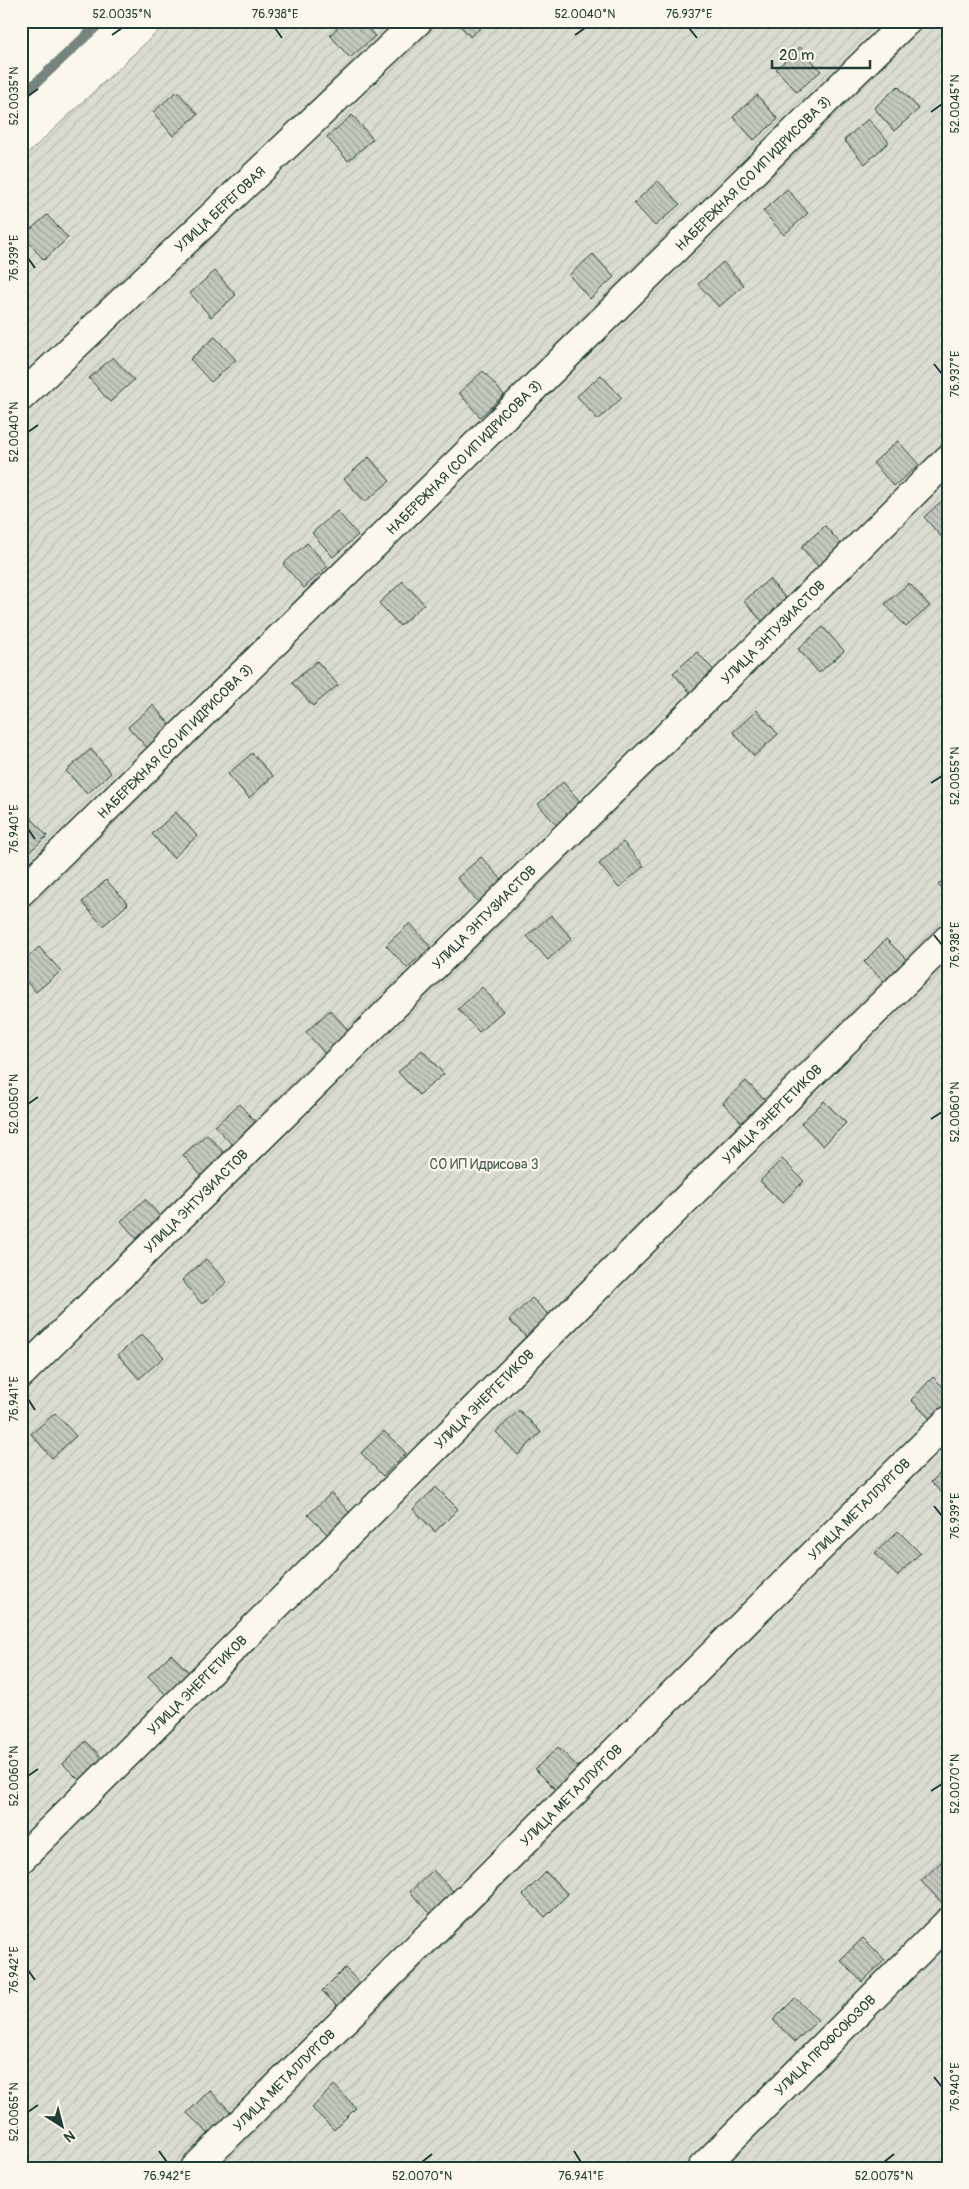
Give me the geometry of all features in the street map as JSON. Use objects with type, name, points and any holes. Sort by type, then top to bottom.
[{"type":"street","name":"УЛИЦА БЕРЕГОВАЯ","points":[[21,397],[418,21]]},
{"type":"street","name":"НАБЕРЕЖНАЯ (СО ИП ИДРИСОВА 3)","points":[[21,892],[907,21]]},
{"type":"street","name":"УЛИЦА ЭНТУЗИАСТОВ","points":[[21,1374],[948,459]]},
{"type":"street","name":"УЛИЦА ЭНЕРГЕТИКОВ","points":[[21,1859],[948,939]]},
{"type":"street","name":"УЛИЦА МЕТАЛЛУРГОВ","points":[[195,2168],[948,1421]]},
{"type":"street","name":"УЛИЦА ПРОФСОЮЗОВ","points":[[702,2168],[948,1922]]},
{"type":"green space","name":"СО ИП Идрисова 3","points":[[169,21],[948,21],[948,2168],[21,2168],[21,160]]},
{"type":"building","points":[[345,21],[362,21],[375,36],[350,58],[330,35]]},
{"type":"building","points":[[456,21],[489,21],[470,37]]},
{"type":"building","points":[[800,47],[821,71],[797,92],[776,69]]},
{"type":"building","points":[[898,86],[919,109],[894,131],[874,108]]},
{"type":"building","points":[[177,91],[198,114],[173,136],[153,112]]},
{"type":"building","points":[[757,95],[778,119],[754,140],[733,117]]},
{"type":"building","points":[[352,115],[373,139],[348,161],[327,137]]},
{"type":"building","points":[[868,119],[889,142],[865,164],[844,140]]},
{"type":"building","points":[[658,181],[680,204],[655,226],[634,203]]},
{"type":"building","points":[[787,189],[808,213],[784,235],[763,211]]},
{"type":"building","points":[[47,215],[68,238],[44,260],[23,236]]},
{"type":"building","points":[[593,254],[614,277],[590,299],[569,275]]},
{"type":"building","points":[[723,262],[744,285],[719,307],[698,284]]},
{"type":"building","points":[[215,271],[236,295],[211,317],[190,293]]},
{"type":"building","points":[[215,337],[236,360],[211,382],[190,359]]},
{"type":"building","points":[[113,357],[134,380],[110,402],[89,378]]},
{"type":"building","points":[[483,371],[504,395],[480,417],[459,393]]},
{"type":"building","points":[[601,375],[622,398],[598,420],[577,396]]},
{"type":"building","points":[[898,441],[919,465],[894,486],[873,463]]},
{"type":"building","points":[[369,457],[390,481],[365,502],[344,479]]},
{"type":"building","points":[[948,495],[948,538],[945,541],[924,517]]},
{"type":"building","points":[[337,511],[358,535],[333,557],[312,533]]},
{"type":"building","points":[[825,526],[846,550],[822,571],[801,547]]},
{"type":"building","points":[[307,543],[328,566],[304,588],[283,564]]},
{"type":"building","points":[[769,579],[790,603],[765,625],[744,601]]},
{"type":"building","points":[[403,581],[424,604],[400,626],[379,603]]},
{"type":"building","points":[[909,583],[930,606],[906,627],[885,604]]},
{"type":"building","points":[[823,627],[844,651],[819,673],[798,649]]},
{"type":"building","points":[[697,652],[718,675],[693,696],[673,673]]},
{"type":"building","points":[[317,661],[338,685],[313,706],[292,683]]},
{"type":"building","points":[[153,705],[174,729],[149,750],[128,727]]},
{"type":"building","points":[[757,710],[778,734],[754,756],[733,732]]},
{"type":"building","points":[[91,749],[111,773],[87,794],[66,771]]},
{"type":"building","points":[[252,753],[273,776],[249,798],[228,774]]},
{"type":"building","points":[[563,782],[584,806],[559,828],[538,804]]},
{"type":"building","points":[[26,812],[47,836],[23,858],[21,817]]},
{"type":"building","points":[[176,812],[197,836],[173,858],[152,834]]},
{"type":"building","points":[[623,842],[644,866],[619,888],[599,864]]},
{"type":"building","points":[[481,857],[502,880],[478,902],[457,878]]},
{"type":"building","points":[[948,875],[948,895],[938,885]]},
{"type":"building","points":[[106,880],[128,904],[103,926],[82,902]]},
{"type":"building","points":[[551,915],[572,938],[548,960],[527,936]]},
{"type":"building","points":[[410,923],[431,947],[407,968],[386,945]]},
{"type":"building","points":[[886,939],[908,961],[886,983],[864,962]]},
{"type":"building","points":[[39,947],[61,971],[36,992],[21,976],[21,963]]},
{"type":"building","points":[[482,987],[503,1011],[479,1032],[458,1009]]},
{"type":"building","points":[[330,1010],[351,1033],[326,1055],[306,1032]]},
{"type":"building","points":[[422,1050],[444,1074],[419,1095],[398,1072]]},
{"type":"building","points":[[746,1081],[768,1103],[745,1126],[723,1103]]},
{"type":"building","points":[[824,1101],[846,1123],[823,1146],[801,1123]]},
{"type":"building","points":[[239,1104],[260,1127],[236,1149],[215,1126]]},
{"type":"building","points":[[207,1134],[228,1157],[204,1179],[183,1155]]},
{"type":"building","points":[[782,1159],[804,1181],[782,1203],[760,1181]]},
{"type":"building","points":[[145,1199],[166,1223],[142,1245],[121,1221]]},
{"type":"building","points":[[206,1259],[227,1282],[202,1304],[182,1280]]},
{"type":"building","points":[[532,1298],[554,1320],[531,1342],[509,1320]]},
{"type":"building","points":[[142,1334],[164,1357],[139,1379],[118,1355]]},
{"type":"building","points":[[933,1377],[948,1392],[948,1407],[933,1422],[911,1400]]},
{"type":"building","points":[[519,1410],[541,1432],[518,1455],[496,1432]]},
{"type":"building","points":[[55,1413],[76,1436],[52,1458],[31,1434]]},
{"type":"building","points":[[384,1431],[406,1453],[383,1476],[361,1453]]},
{"type":"building","points":[[948,1466],[948,1499],[931,1482]]},
{"type":"building","points":[[436,1487],[458,1509],[435,1532],[413,1509]]},
{"type":"building","points":[[331,1493],[352,1515],[330,1537],[308,1515]]},
{"type":"building","points":[[898,1531],[920,1553],[897,1576],[875,1553]]},
{"type":"building","points":[[171,1654],[193,1676],[170,1699],[148,1676]]},
{"type":"building","points":[[86,1741],[108,1764],[85,1786],[63,1764]]},
{"type":"building","points":[[558,1747],[580,1769],[557,1791],[535,1769]]},
{"type":"building","points":[[944,1859],[948,1863],[948,1899],[943,1904],[921,1881]]},
{"type":"building","points":[[433,1870],[454,1892],[432,1915],[410,1892]]},
{"type":"building","points":[[546,1872],[568,1894],[545,1917],[523,1895]]},
{"type":"building","points":[[863,1938],[885,1960],[862,1982],[840,1960]]},
{"type":"building","points":[[345,1968],[367,1990],[344,2013],[322,1991]]},
{"type":"building","points":[[795,1998],[818,2020],[795,2042],[773,2020]]},
{"type":"building","points":[[334,2085],[356,2108],[334,2130],[312,2108]]},
{"type":"building","points":[[210,2090],[232,2113],[210,2135],[187,2113]]},
{"type":"waterway","points":[[21,97],[102,21]]}]
